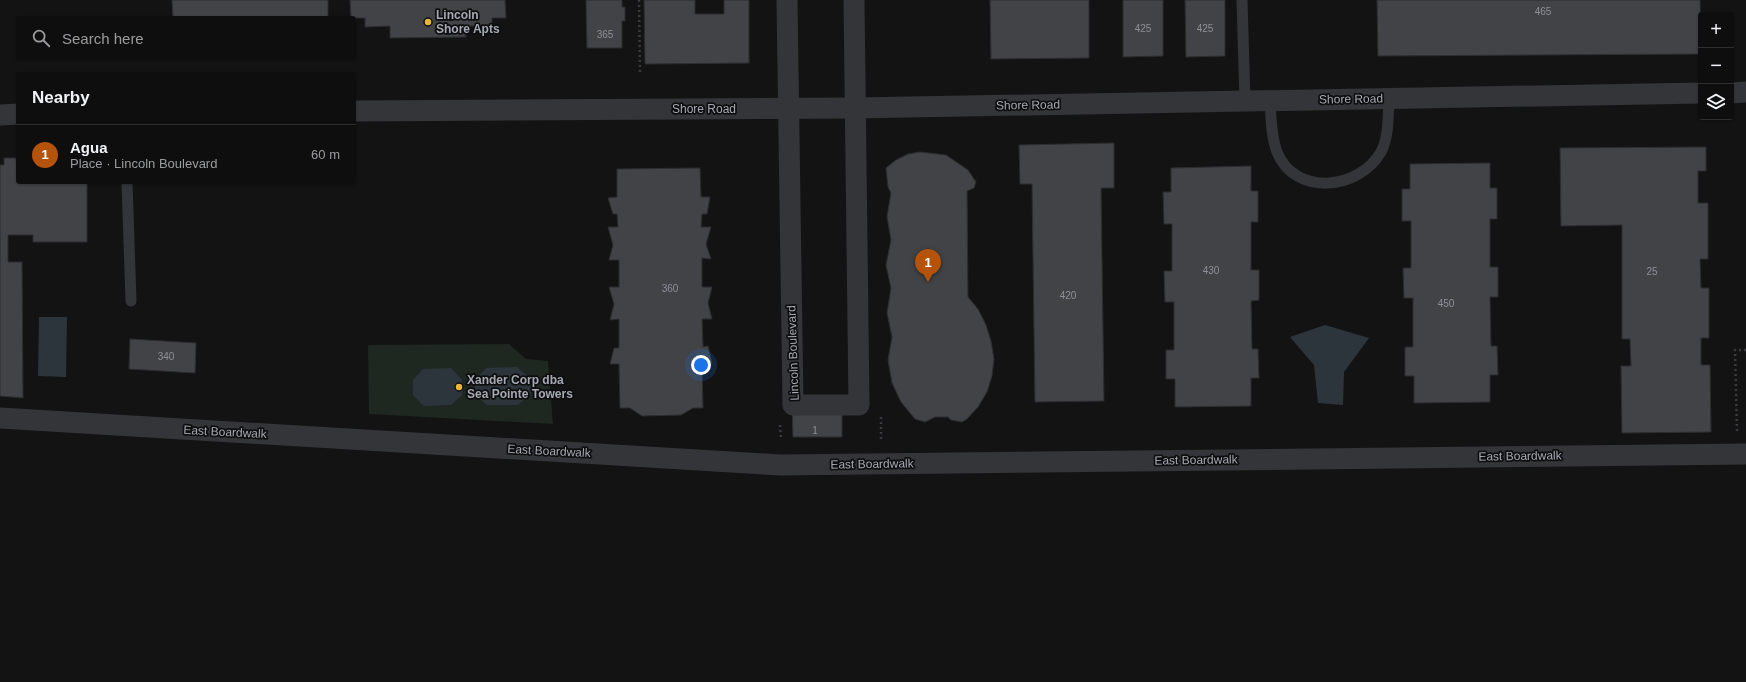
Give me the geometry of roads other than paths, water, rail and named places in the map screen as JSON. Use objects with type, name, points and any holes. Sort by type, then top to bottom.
[{"type":"street","name":"Lincoln Boulevard","points":[[787,0],[792,405],[859,405],[854,0]]},
{"type":"street","points":[[1734,93],[1746,92]]},
{"type":"street","name":"Shore Road","points":[[356,111],[855,108],[1698,93]]},
{"type":"street","points":[[0,114],[16,114]]},
{"type":"street","name":"East Boardwalk","points":[[0,418],[781,465],[1742,454]]},
{"type":"lane","points":[[1242,0],[1245,101]]},
{"type":"lane","points":[[1270,101],[1273,135],[1277,152],[1284,164],[1294,174],[1307,180],[1333,184],[1357,176],[1368,168],[1379,154],[1387,132],[1388,98]]},
{"type":"lane","points":[[127,184],[131,301]]},
{"type":"place","name":"Lincoln Shore Apts","points":[[428,22]]},
{"type":"place","name":"Agua","points":[[928,282]]},
{"type":"place","name":"Xander Corp dba Sea Pointe Towers","points":[[459,387]]}]
